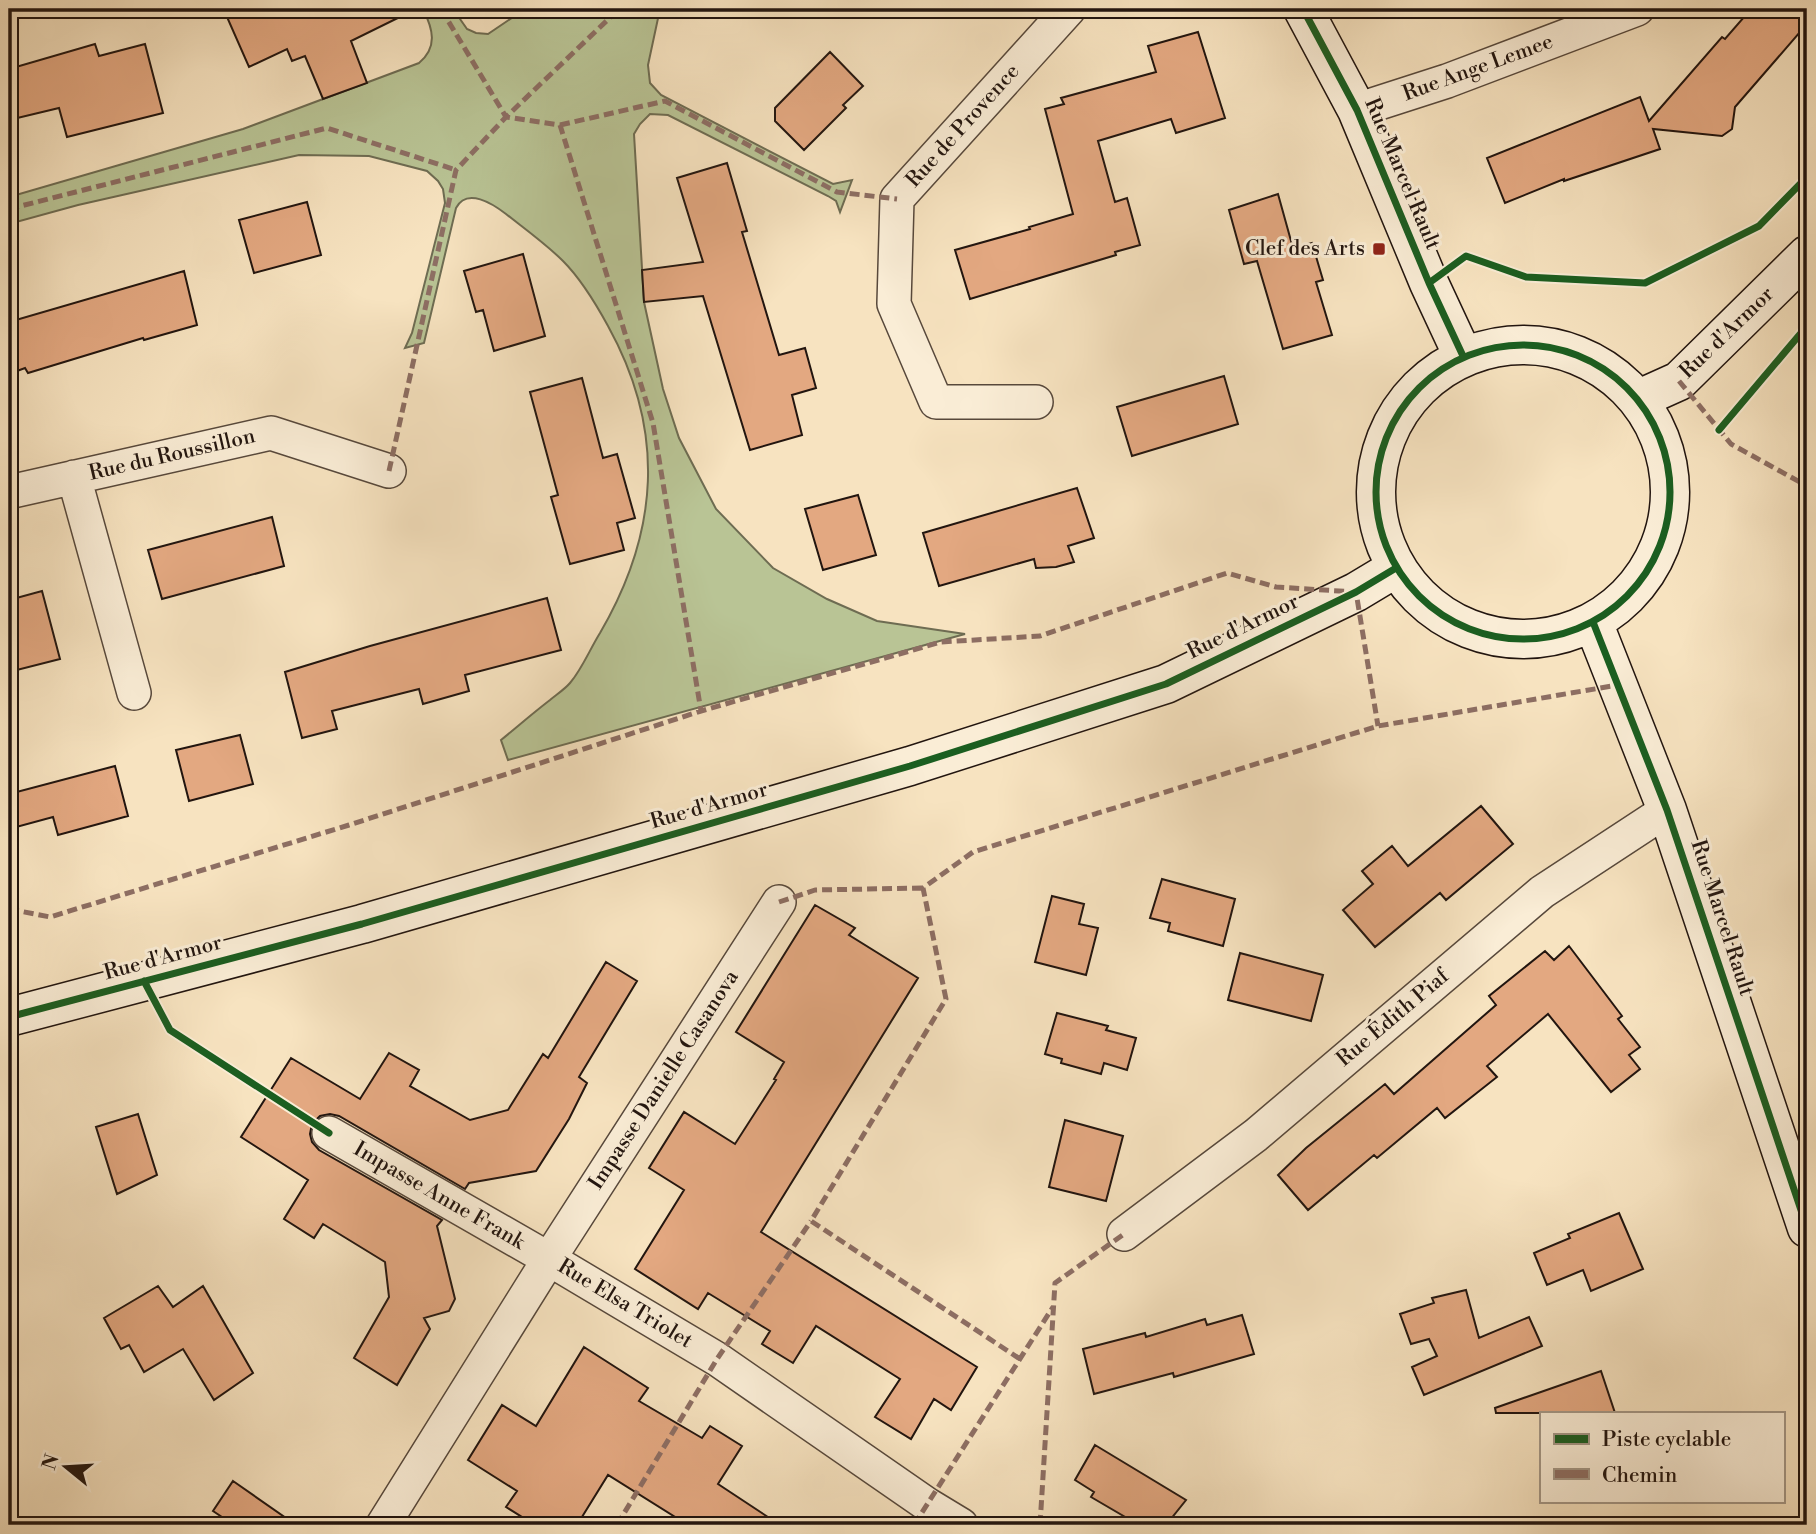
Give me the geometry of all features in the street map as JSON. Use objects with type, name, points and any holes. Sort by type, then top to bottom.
[{"type":"main road","name":"Rue Marcel Rault","points":[[1303,9],[1357,110],[1429,283],[1463,356]]},
{"type":"main road","name":"Rue d'Armor","points":[[1639,400],[1679,381],[1807,255]]},
{"type":"main road","points":[[1510,343],[1559,347],[1604,367],[1639,400],[1661,436],[1670,479],[1668,522],[1654,562],[1628,597],[1593,622],[1551,637],[1506,639],[1463,627],[1425,603],[1396,568],[1378,522],[1376,471],[1391,424],[1421,383],[1463,356],[1510,343]]},
{"type":"main road","name":"Rue d'Armor","points":[[9,1017],[375,921],[910,766],[1166,684],[1356,592],[1396,568]]},
{"type":"main road","name":"Rue Marcel Rault","points":[[1593,622],[1667,810],[1807,1228]]},
{"type":"street","name":"Rue de Provence","points":[[1036,402],[936,402],[894,304],[897,199],[1069,9]]},
{"type":"street","name":"Rue Ange Lemee","points":[[1357,110],[1447,81],[1637,9]]},
{"type":"street","name":"Rue du Roussillon","points":[[9,492],[271,433],[389,471]]},
{"type":"street","name":"Rue du Roussillon","points":[[74,477],[134,692]]},
{"type":"street","name":"Rue Édith Piaf","points":[[1124,1234],[1256,1135],[1542,891],[1667,810]]},
{"type":"street","name":"Impasse Danielle Casanova","points":[[549,1259],[779,902]]},
{"type":"street","name":"Impasse Anne Frank","points":[[329,1133],[549,1259]]},
{"type":"street","name":"Rue Elsa Triolet","points":[[383,1525],[549,1259],[718,1359],[961,1525]]},
{"type":"green space","points":[[423,9],[453,9],[467,29],[488,34],[525,9],[660,9],[648,65],[650,83],[661,95],[833,184],[852,180],[840,212],[836,201],[828,196],[668,115],[650,114],[640,124],[634,134],[644,302],[663,389],[679,438],[716,509],[773,568],[827,599],[877,621],[965,634],[508,760],[501,740],[566,687],[582,665],[620,595],[644,519],[648,481],[647,443],[640,404],[627,365],[608,326],[570,268],[501,210],[480,199],[467,199],[456,208],[424,343],[405,348],[412,333],[445,203],[443,189],[427,171],[369,156],[299,155],[78,205],[9,224],[9,197],[243,129],[419,63],[429,51],[432,38]]},
{"type":"building","points":[[245,9],[416,9],[351,41],[367,83],[323,99],[305,56],[292,61],[287,49],[249,67],[227,17]]},
{"type":"building","points":[[1751,9],[1807,9],[1807,24],[1735,107],[1732,129],[1722,136],[1653,129],[1660,149],[1564,179],[1505,203],[1487,158],[1640,97],[1649,121],[1722,37],[1725,39]]},
{"type":"building","points":[[1198,32],[1225,118],[1176,133],[1171,119],[1098,141],[1115,202],[1127,198],[1140,245],[1115,252],[1116,255],[970,299],[955,250],[1073,214],[1045,109],[1064,104],[1061,98],[1156,72],[1148,46]]},
{"type":"building","points":[[95,44],[99,56],[145,44],[163,113],[67,137],[59,108],[9,120],[9,69]]},
{"type":"building","points":[[830,52],[863,86],[843,105],[846,108],[804,150],[775,121],[775,108]]},
{"type":"building","points":[[727,163],[747,231],[742,232],[779,355],[805,348],[816,388],[792,395],[802,435],[750,450],[703,296],[644,302],[642,270],[703,262],[677,178]]},
{"type":"building","points":[[1278,194],[1293,248],[1312,243],[1323,280],[1316,282],[1332,335],[1283,349],[1257,261],[1244,264],[1229,210]]},
{"type":"building","points":[[307,202],[321,255],[254,273],[239,220]]},
{"type":"building","points":[[523,254],[545,336],[494,351],[483,310],[476,312],[464,271]]},
{"type":"building","points":[[184,271],[197,325],[144,340],[143,338],[28,373],[25,368],[9,374],[9,322]]},
{"type":"building","points":[[1224,376],[1238,424],[1132,456],[1117,407]]},
{"type":"building","points":[[582,378],[603,458],[617,454],[635,518],[617,523],[624,550],[570,564],[551,497],[558,495],[530,392]]},
{"type":"building","points":[[1077,488],[1094,538],[1068,546],[1074,562],[1056,567],[1036,568],[1034,559],[939,586],[923,533]]},
{"type":"building","points":[[858,495],[876,555],[823,570],[805,509]]},
{"type":"building","points":[[272,517],[284,566],[162,599],[148,550]]},
{"type":"building","points":[[42,591],[60,659],[9,672],[9,600]]},
{"type":"building","points":[[547,598],[561,650],[465,675],[469,691],[423,704],[419,689],[332,711],[337,729],[302,738],[285,672]]},
{"type":"building","points":[[240,735],[253,784],[189,801],[176,750]]},
{"type":"building","points":[[115,766],[128,816],[58,835],[53,817],[9,829],[9,794]]},
{"type":"building","points":[[1481,806],[1513,844],[1446,900],[1440,893],[1375,947],[1343,910],[1373,884],[1362,871],[1392,846],[1408,866]]},
{"type":"building","points":[[1162,879],[1235,899],[1223,946],[1168,931],[1170,923],[1150,918]]},
{"type":"building","points":[[1052,896],[1084,904],[1079,924],[1098,928],[1086,975],[1035,962]]},
{"type":"building","points":[[815,905],[855,928],[849,935],[918,978],[761,1232],[977,1367],[951,1410],[934,1399],[911,1439],[875,1417],[900,1379],[816,1326],[793,1363],[762,1344],[770,1331],[708,1293],[698,1309],[635,1269],[684,1190],[649,1168],[684,1112],[735,1144],[776,1080],[774,1079],[784,1062],[736,1032]]},
{"type":"building","points":[[1569,946],[1622,1016],[1618,1019],[1640,1047],[1629,1055],[1640,1069],[1611,1092],[1548,1014],[1487,1066],[1497,1077],[1445,1118],[1437,1108],[1377,1158],[1374,1155],[1308,1210],[1278,1175],[1306,1148],[1385,1084],[1394,1094],[1496,1005],[1489,996],[1545,951],[1554,960]]},
{"type":"building","points":[[1240,953],[1323,975],[1311,1021],[1228,1000]]},
{"type":"building","points":[[606,962],[637,981],[579,1077],[587,1083],[569,1119],[536,1171],[469,1183],[465,1189],[339,1116],[320,1116],[312,1124],[312,1142],[319,1150],[442,1220],[437,1226],[455,1299],[449,1311],[424,1318],[430,1329],[397,1385],[354,1358],[389,1297],[385,1262],[323,1224],[314,1238],[284,1219],[308,1180],[241,1137],[291,1058],[360,1099],[389,1053],[419,1070],[410,1086],[470,1120],[508,1110],[543,1054],[548,1058]]},
{"type":"building","points":[[1057,1013],[1108,1026],[1106,1030],[1136,1038],[1127,1070],[1104,1063],[1101,1074],[1061,1063],[1062,1059],[1045,1054]]},
{"type":"building","points":[[138,1114],[157,1175],[117,1194],[96,1127]]},
{"type":"building","points":[[1065,1120],[1123,1136],[1106,1201],[1049,1187]]},
{"type":"building","points":[[1619,1213],[1643,1269],[1591,1291],[1583,1270],[1547,1285],[1534,1253],[1570,1238],[1568,1234]]},
{"type":"building","points":[[158,1286],[173,1307],[203,1286],[253,1373],[214,1400],[183,1349],[144,1372],[129,1345],[121,1349],[104,1318]]},
{"type":"building","points":[[1466,1290],[1479,1338],[1529,1317],[1542,1346],[1424,1395],[1412,1367],[1437,1356],[1429,1339],[1411,1344],[1400,1314],[1434,1303],[1432,1298]]},
{"type":"building","points":[[1242,1315],[1254,1354],[1174,1377],[1173,1373],[1094,1394],[1083,1349],[1145,1333],[1146,1337],[1205,1319],[1207,1325]]},
{"type":"building","points":[[584,1347],[648,1388],[639,1401],[702,1438],[710,1426],[742,1446],[718,1484],[780,1525],[688,1525],[608,1475],[577,1525],[535,1525],[506,1507],[517,1491],[468,1460],[502,1405],[536,1426]]},
{"type":"building","points":[[1601,1371],[1615,1412],[1496,1413],[1495,1408]]},
{"type":"building","points":[[1095,1445],[1186,1500],[1166,1525],[1139,1525],[1091,1497],[1094,1492],[1075,1480]]},
{"type":"building","points":[[233,1481],[296,1525],[234,1525],[213,1511]]},
{"type":"marked path","points":[[441,9],[506,117],[560,125],[653,423],[701,711]]},
{"type":"marked path","points":[[389,471],[456,170],[506,117],[619,9]]},
{"type":"marked path","points":[[560,125],[665,101],[837,192],[897,199]]},
{"type":"marked path","points":[[9,209],[327,128],[456,170]]},
{"type":"marked path","points":[[1679,381],[1731,444],[1807,486]]},
{"type":"marked path","points":[[9,909],[50,917],[349,825],[701,711],[941,642],[1040,636],[1227,573],[1276,587],[1356,592],[1378,726]]},
{"type":"marked path","points":[[1020,1359],[811,1221],[946,999],[923,888],[973,852],[1378,726],[1618,685]]},
{"type":"marked path","points":[[779,902],[815,890],[923,888]]},
{"type":"marked path","points":[[617,1525],[717,1359],[811,1221]]},
{"type":"marked path","points":[[1040,1525],[1055,1283],[1124,1234]]},
{"type":"marked path","points":[[914,1525],[1053,1307]]},
{"type":"cycle path","points":[[1303,9],[1357,110],[1429,283],[1463,356]]},
{"type":"cycle path","points":[[1429,283],[1466,256],[1526,277],[1645,283],[1759,226],[1807,177]]},
{"type":"cycle path","points":[[1719,430],[1807,326]]},
{"type":"cycle path","points":[[1523,345],[1552,348],[1579,356],[1605,370],[1627,388],[1645,410],[1659,436],[1667,463],[1670,492],[1667,521],[1659,548],[1645,574],[1627,596],[1605,614],[1579,628],[1552,636],[1523,639],[1494,636],[1467,628],[1441,614],[1419,596],[1401,574],[1387,548],[1379,521],[1376,492],[1379,463],[1387,436],[1401,410],[1419,388],[1441,370],[1467,356],[1494,348],[1523,345]]},
{"type":"cycle path","points":[[9,1017],[362,924],[910,766],[1166,684],[1356,592],[1396,568]]},
{"type":"cycle path","points":[[1593,622],[1667,810],[1807,1228]]},
{"type":"cycle path","points":[[144,981],[170,1030],[329,1133]]},
{"type":"place","name":"Clef des Arts","points":[[1379,249]]}]
